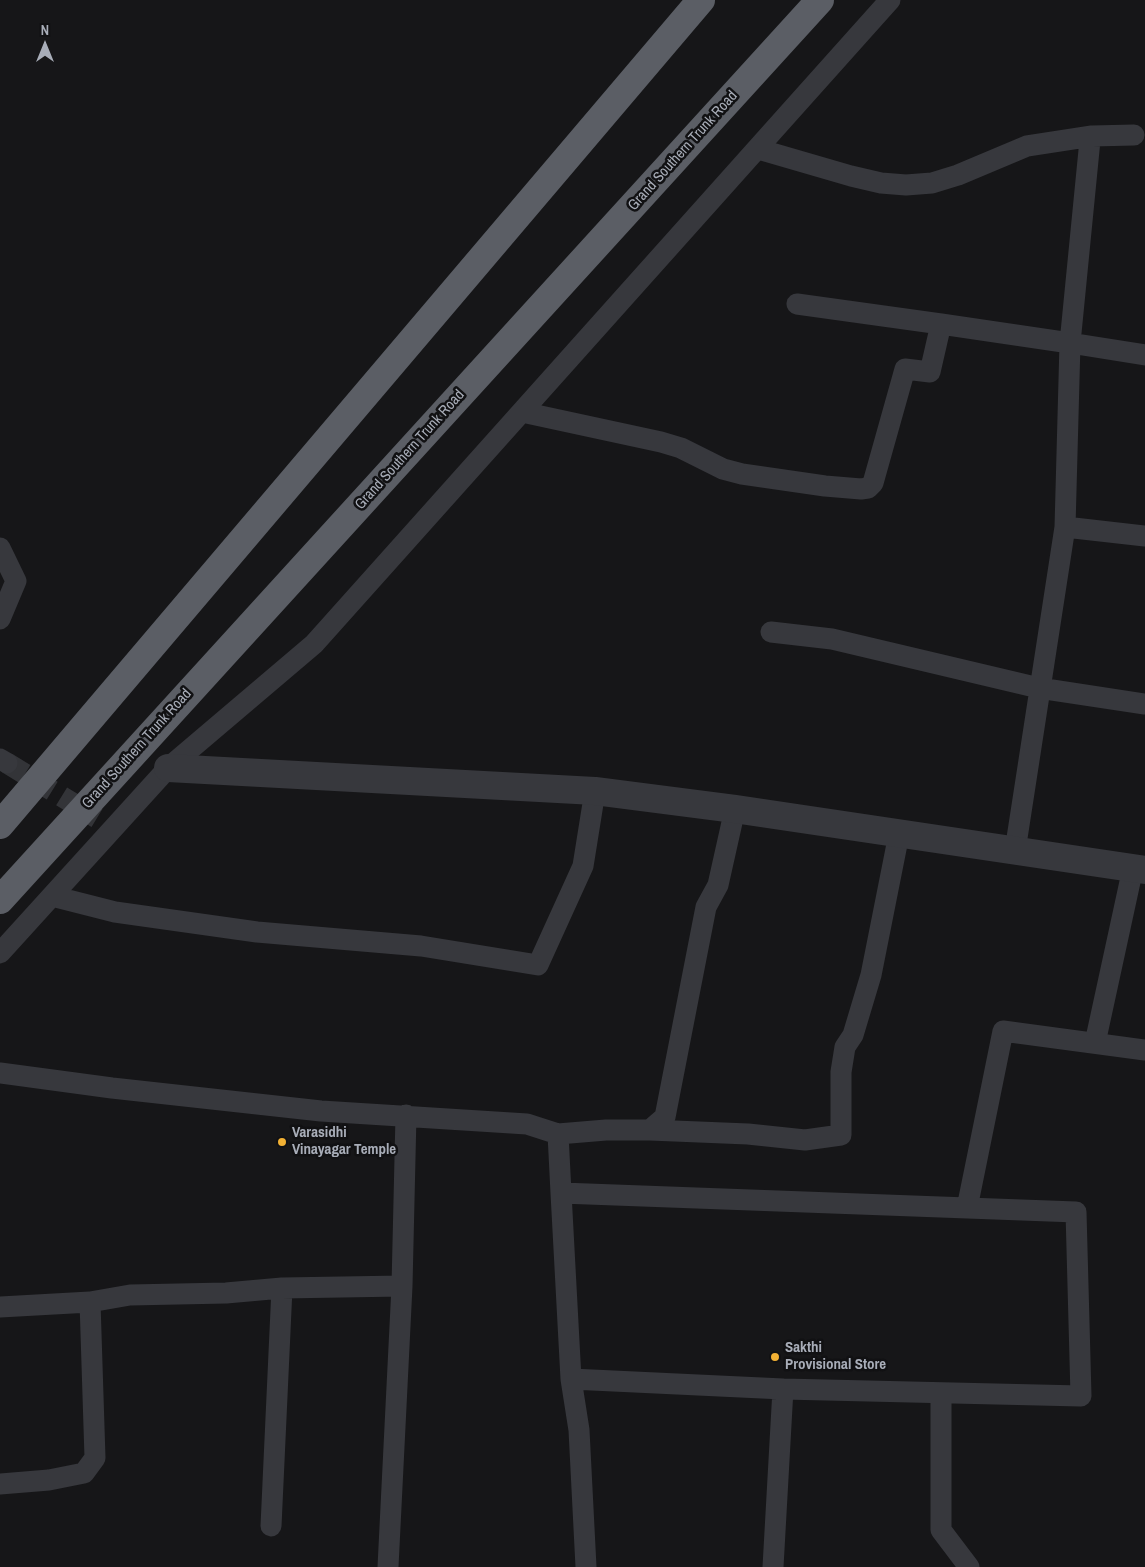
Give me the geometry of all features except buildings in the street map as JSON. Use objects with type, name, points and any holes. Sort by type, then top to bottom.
[{"type":"highway","points":[[0,825],[701,0]]},
{"type":"highway","name":"Grand Southern Trunk Road","points":[[0,900],[820,0]]},
{"type":"street","points":[[0,953],[52,896],[105,823],[314,644],[890,0]]},
{"type":"street","points":[[758,149],[859,178],[881,183],[906,185],[932,182],[958,175],[1027,146],[1092,136],[1134,135]]},
{"type":"street","points":[[1016,851],[1039,688],[1065,527],[1070,343],[1089,144],[1092,136]]},
{"type":"street","points":[[797,304],[1145,355]]},
{"type":"street","points":[[522,412],[661,442],[680,448],[724,469],[742,474],[861,490],[868,488],[873,483],[905,369],[930,372],[941,324]]},
{"type":"street","points":[[1065,527],[1145,536]]},
{"type":"street","points":[[0,548],[16,581],[0,619]]},
{"type":"street","points":[[771,632],[832,638],[1039,688],[1145,704]]},
{"type":"street","points":[[168,768],[596,791],[735,809],[1139,869],[1095,1043]]},
{"type":"street","points":[[52,896],[124,914],[257,932],[420,946],[538,964],[583,866],[596,791]]},
{"type":"street","points":[[650,1130],[665,1117],[706,907],[718,885],[735,809]]},
{"type":"street","points":[[0,1073],[112,1088],[321,1111],[527,1124],[558,1134],[606,1130],[650,1130],[748,1134],[805,1140],[841,1135],[841,1072],[845,1047],[853,1035],[871,975],[899,834]]},
{"type":"street","points":[[967,1208],[1003,1031],[1145,1050]]},
{"type":"street","points":[[388,1567],[402,1286],[406,1115]]},
{"type":"street","points":[[558,1134],[571,1379],[579,1430],[586,1567]]},
{"type":"street","points":[[561,1193],[1076,1212],[1081,1396],[783,1389],[571,1379]]},
{"type":"street","points":[[0,1307],[90,1302],[130,1295],[226,1293],[282,1288],[402,1286]]},
{"type":"street","points":[[271,1526],[282,1288]]},
{"type":"street","points":[[0,1484],[49,1480],[84,1473],[95,1458],[90,1302]]},
{"type":"street","points":[[773,1567],[783,1389]]},
{"type":"street","points":[[941,1394],[940,1530],[969,1567]]},
{"type":"tunnel","points":[[7,763],[97,818]]},
{"type":"place","name":"Varasidhi Vinayagar Temple","points":[[282,1142]]},
{"type":"place","name":"Sakthi Provisional Store","points":[[775,1357]]}]
